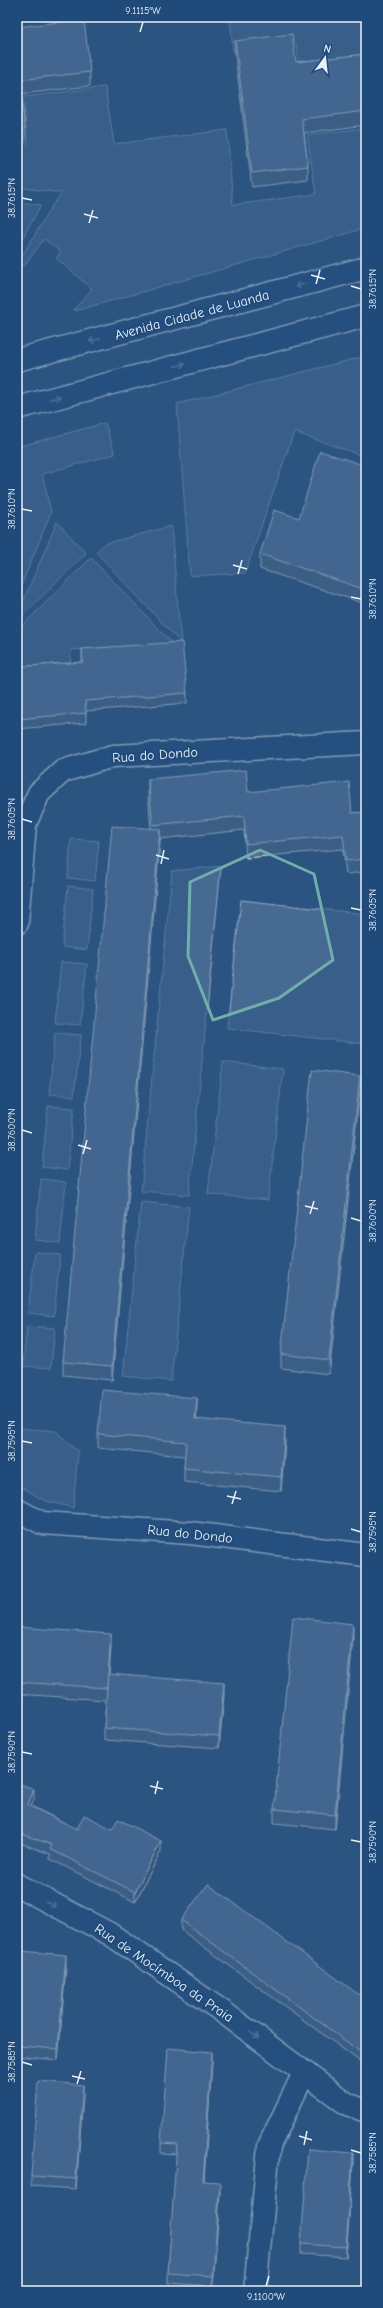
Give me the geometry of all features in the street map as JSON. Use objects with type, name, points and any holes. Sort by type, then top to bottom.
[{"type":"street","name":"Avenida Cidade de Luanda","points":[[17,360],[366,268]]},
{"type":"street","points":[[17,408],[366,316]]},
{"type":"street","points":[[320,329],[366,328]]},
{"type":"street","name":"Rua do Dondo","points":[[17,923],[25,824],[39,793],[63,771],[113,756],[366,743]]},
{"type":"street","name":"Rua do Dondo","points":[[17,1510],[42,1523],[190,1533],[366,1555]]},
{"type":"street","name":"Rua de Mocímboa da Praia","points":[[17,1885],[110,1934],[219,2009],[347,2104],[366,2111]]},
{"type":"street","points":[[255,2291],[269,2146],[304,2072]]},
{"type":"highlighted area","points":[[260,850],[314,874],[333,960],[279,998],[213,1020],[188,956],[190,882]]},
{"type":"shaded area","points":[[230,17],[366,17],[366,64],[300,72],[296,43],[233,51]]},
{"type":"shaded area","points":[[105,87],[114,144],[227,130],[233,205],[316,194],[307,135],[366,128],[366,228],[75,311],[74,309],[92,289],[56,258],[61,252],[44,239],[24,266],[18,263],[52,206],[62,193],[17,187],[17,147],[28,146],[23,97]]},
{"type":"shaded area","points":[[17,202],[41,205],[17,248]]},
{"type":"shaded area","points":[[366,356],[366,457],[294,432],[245,573],[190,576],[177,404]]},
{"type":"shaded area","points":[[105,423],[115,454],[42,474],[51,512],[17,596],[17,447]]},
{"type":"shaded area","points":[[57,522],[86,553],[17,621],[17,616]]},
{"type":"shaded area","points":[[171,526],[181,643],[96,552],[104,544]]},
{"type":"shaded area","points":[[91,558],[172,643],[71,650],[71,663],[17,667],[17,631]]},
{"type":"shaded area","points":[[71,839],[99,841],[95,881],[68,878]]},
{"type":"shaded area","points":[[221,866],[189,1195],[141,1191],[172,871]]},
{"type":"shaded area","points":[[68,886],[93,889],[87,950],[62,947]]},
{"type":"shaded area","points":[[241,900],[366,914],[366,1044],[227,1028]]},
{"type":"shaded area","points":[[61,962],[87,964],[80,1025],[55,1023]]},
{"type":"shaded area","points":[[55,1033],[81,1035],[74,1096],[49,1094]]},
{"type":"shaded area","points":[[223,1062],[283,1069],[268,1200],[208,1194]]},
{"type":"shaded area","points":[[48,1106],[74,1108],[67,1170],[42,1167]]},
{"type":"shaded area","points":[[41,1179],[66,1182],[60,1243],[35,1240]]},
{"type":"shaded area","points":[[141,1202],[189,1207],[171,1381],[123,1376]]},
{"type":"shaded area","points":[[35,1252],[60,1255],[54,1316],[28,1313]]},
{"type":"shaded area","points":[[27,1326],[55,1328],[51,1368],[23,1366]]},
{"type":"shaded area","points":[[17,1428],[56,1431],[78,1452],[73,1508],[43,1500],[17,1484]]},
{"type":"building","points":[[84,19],[90,72],[19,80],[25,129],[17,130],[17,27]]},
{"type":"building","points":[[292,34],[296,62],[366,54],[366,111],[302,119],[308,166],[252,173],[235,41]]},
{"type":"building","points":[[320,451],[366,466],[366,590],[260,554],[274,510],[299,518]]},
{"type":"building","points":[[182,642],[187,693],[85,701],[86,713],[17,719],[17,667],[83,662],[82,649]]},
{"type":"building","points":[[246,770],[248,792],[349,782],[352,813],[366,812],[366,859],[346,861],[343,835],[246,844],[244,816],[153,825],[148,779]]},
{"type":"building","points":[[112,826],[160,829],[112,1366],[63,1362]]},
{"type":"building","points":[[312,1070],[360,1076],[329,1360],[281,1354]]},
{"type":"building","points":[[102,1390],[197,1398],[195,1419],[285,1427],[281,1477],[184,1468],[186,1442],[98,1434]]},
{"type":"building","points":[[293,1617],[353,1624],[335,1815],[274,1809]]},
{"type":"building","points":[[17,1627],[111,1634],[107,1688],[17,1682]]},
{"type":"building","points":[[108,1674],[224,1683],[219,1736],[104,1728]]},
{"type":"building","points":[[17,1783],[34,1789],[28,1805],[77,1829],[84,1815],[112,1829],[118,1819],[161,1841],[135,1892],[50,1849],[52,1845],[17,1832]]},
{"type":"building","points":[[208,1884],[366,2000],[366,2056],[181,1920]]},
{"type":"building","points":[[21,1951],[66,1955],[58,2049],[17,2046],[17,1995]]},
{"type":"building","points":[[168,2048],[212,2052],[203,2181],[220,2182],[213,2276],[168,2273],[177,2144],[161,2143]]},
{"type":"building","points":[[38,2081],[83,2085],[76,2179],[31,2176]]},
{"type":"building","points":[[308,2149],[353,2153],[346,2247],[301,2244]]}]
